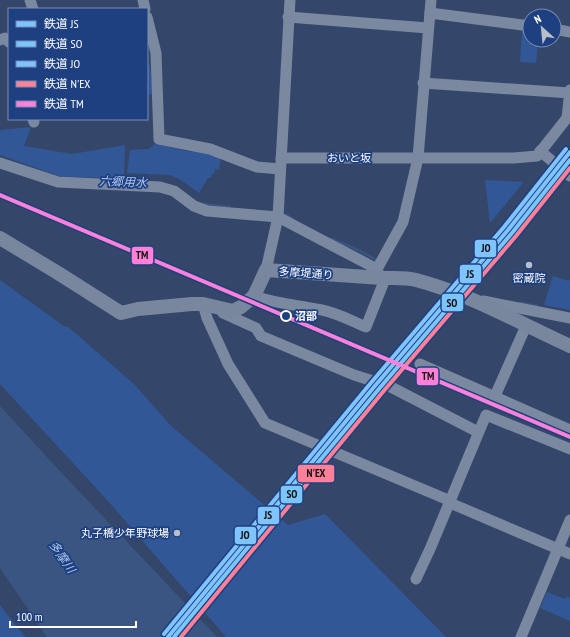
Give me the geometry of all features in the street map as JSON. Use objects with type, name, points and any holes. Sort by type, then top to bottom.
[{"type":"main road","name":"多摩堤通り","points":[[0,238],[121,313],[166,306],[192,304],[203,304],[233,311],[241,307],[254,296],[266,270],[380,273],[415,280],[472,299],[570,346]]},
{"type":"street","points":[[266,270],[278,217],[290,0]]},
{"type":"street","points":[[380,273],[403,222],[418,158],[431,0]]},
{"type":"street","points":[[430,13],[522,25]]},
{"type":"street","points":[[288,17],[428,28]]},
{"type":"street","name":"おいと坂","points":[[148,24],[156,53],[158,139],[210,149],[257,167],[280,164],[418,158],[514,158],[537,156],[542,153]]},
{"type":"street","points":[[423,83],[570,92],[567,118],[542,153],[570,176]]},
{"type":"street","points":[[0,163],[58,182],[160,187],[174,191],[194,206],[207,211],[278,217],[380,273],[384,284],[366,327],[324,310],[271,301],[254,296]]},
{"type":"street","points":[[472,299],[570,318]]},
{"type":"street","points":[[203,304],[207,318],[228,364],[265,423],[446,499],[450,503],[570,554]]},
{"type":"street","points":[[222,308],[223,313],[256,328],[261,336],[354,375],[389,386],[478,432]]},
{"type":"street","points":[[494,396],[526,326]]},
{"type":"street","points":[[420,364],[570,430]]},
{"type":"street","points":[[416,579],[450,503],[486,415],[570,449]]},
{"type":"street","points":[[521,637],[570,520]]},
{"type":"shaded area","points":[[522,31],[522,48],[537,48],[536,63],[520,62]]},
{"type":"shaded area","points":[[148,65],[150,65],[153,94],[148,95]]},
{"type":"shaded area","points":[[31,127],[24,146],[72,154],[125,145],[124,178],[59,176],[0,155],[0,130]]},
{"type":"shaded area","points":[[155,144],[187,151],[206,152],[221,157],[219,170],[215,169],[214,174],[212,174],[211,178],[208,178],[199,193],[181,180],[170,175],[127,173],[130,150],[149,149]]},
{"type":"shaded area","points":[[485,180],[524,182],[490,223]]},
{"type":"shaded area","points":[[553,276],[569,281],[570,279],[570,310],[544,305]]},
{"type":"shaded area","points":[[0,280],[65,327],[67,326],[135,385],[170,425],[288,525],[325,514],[446,637],[226,637],[107,500],[0,384]]},
{"type":"shaded area","points":[[547,592],[565,599],[567,596],[570,598],[570,621],[540,608]]},
{"type":"shaded area","points":[[0,605],[3,609],[25,637],[0,637]]},
{"type":"water","name":"多摩川","points":[[0,406],[217,637],[47,637],[0,568]]},
{"type":"waterway","name":"六郷用水","points":[[203,204],[230,207]]},
{"type":"waterway","name":"六郷用水","points":[[285,214],[293,219]]},
{"type":"waterway","name":"六郷用水","points":[[331,239],[356,249],[375,259]]},
{"type":"waterway","name":"六郷用水","points":[[521,303],[537,306]]},
{"type":"rail line","name":"JO","points":[[164,634],[370,384],[504,227],[566,149]]},
{"type":"rail line","name":"JS","points":[[168,637],[374,387],[508,230],[570,152]]},
{"type":"rail line","name":"SO","points":[[174,637],[378,390],[512,233],[570,160]]},
{"type":"rail line","name":"N'EX","points":[[181,637],[382,393],[516,236],[570,168]]},
{"type":"rail line","name":"TM","points":[[0,195],[570,437]]},
{"type":"place","name":"密蔵院","points":[[529,265]]},
{"type":"place","name":"沼部","points":[[286,316]]},
{"type":"place","name":"丸子橋少年野球場","points":[[177,533]]}]
